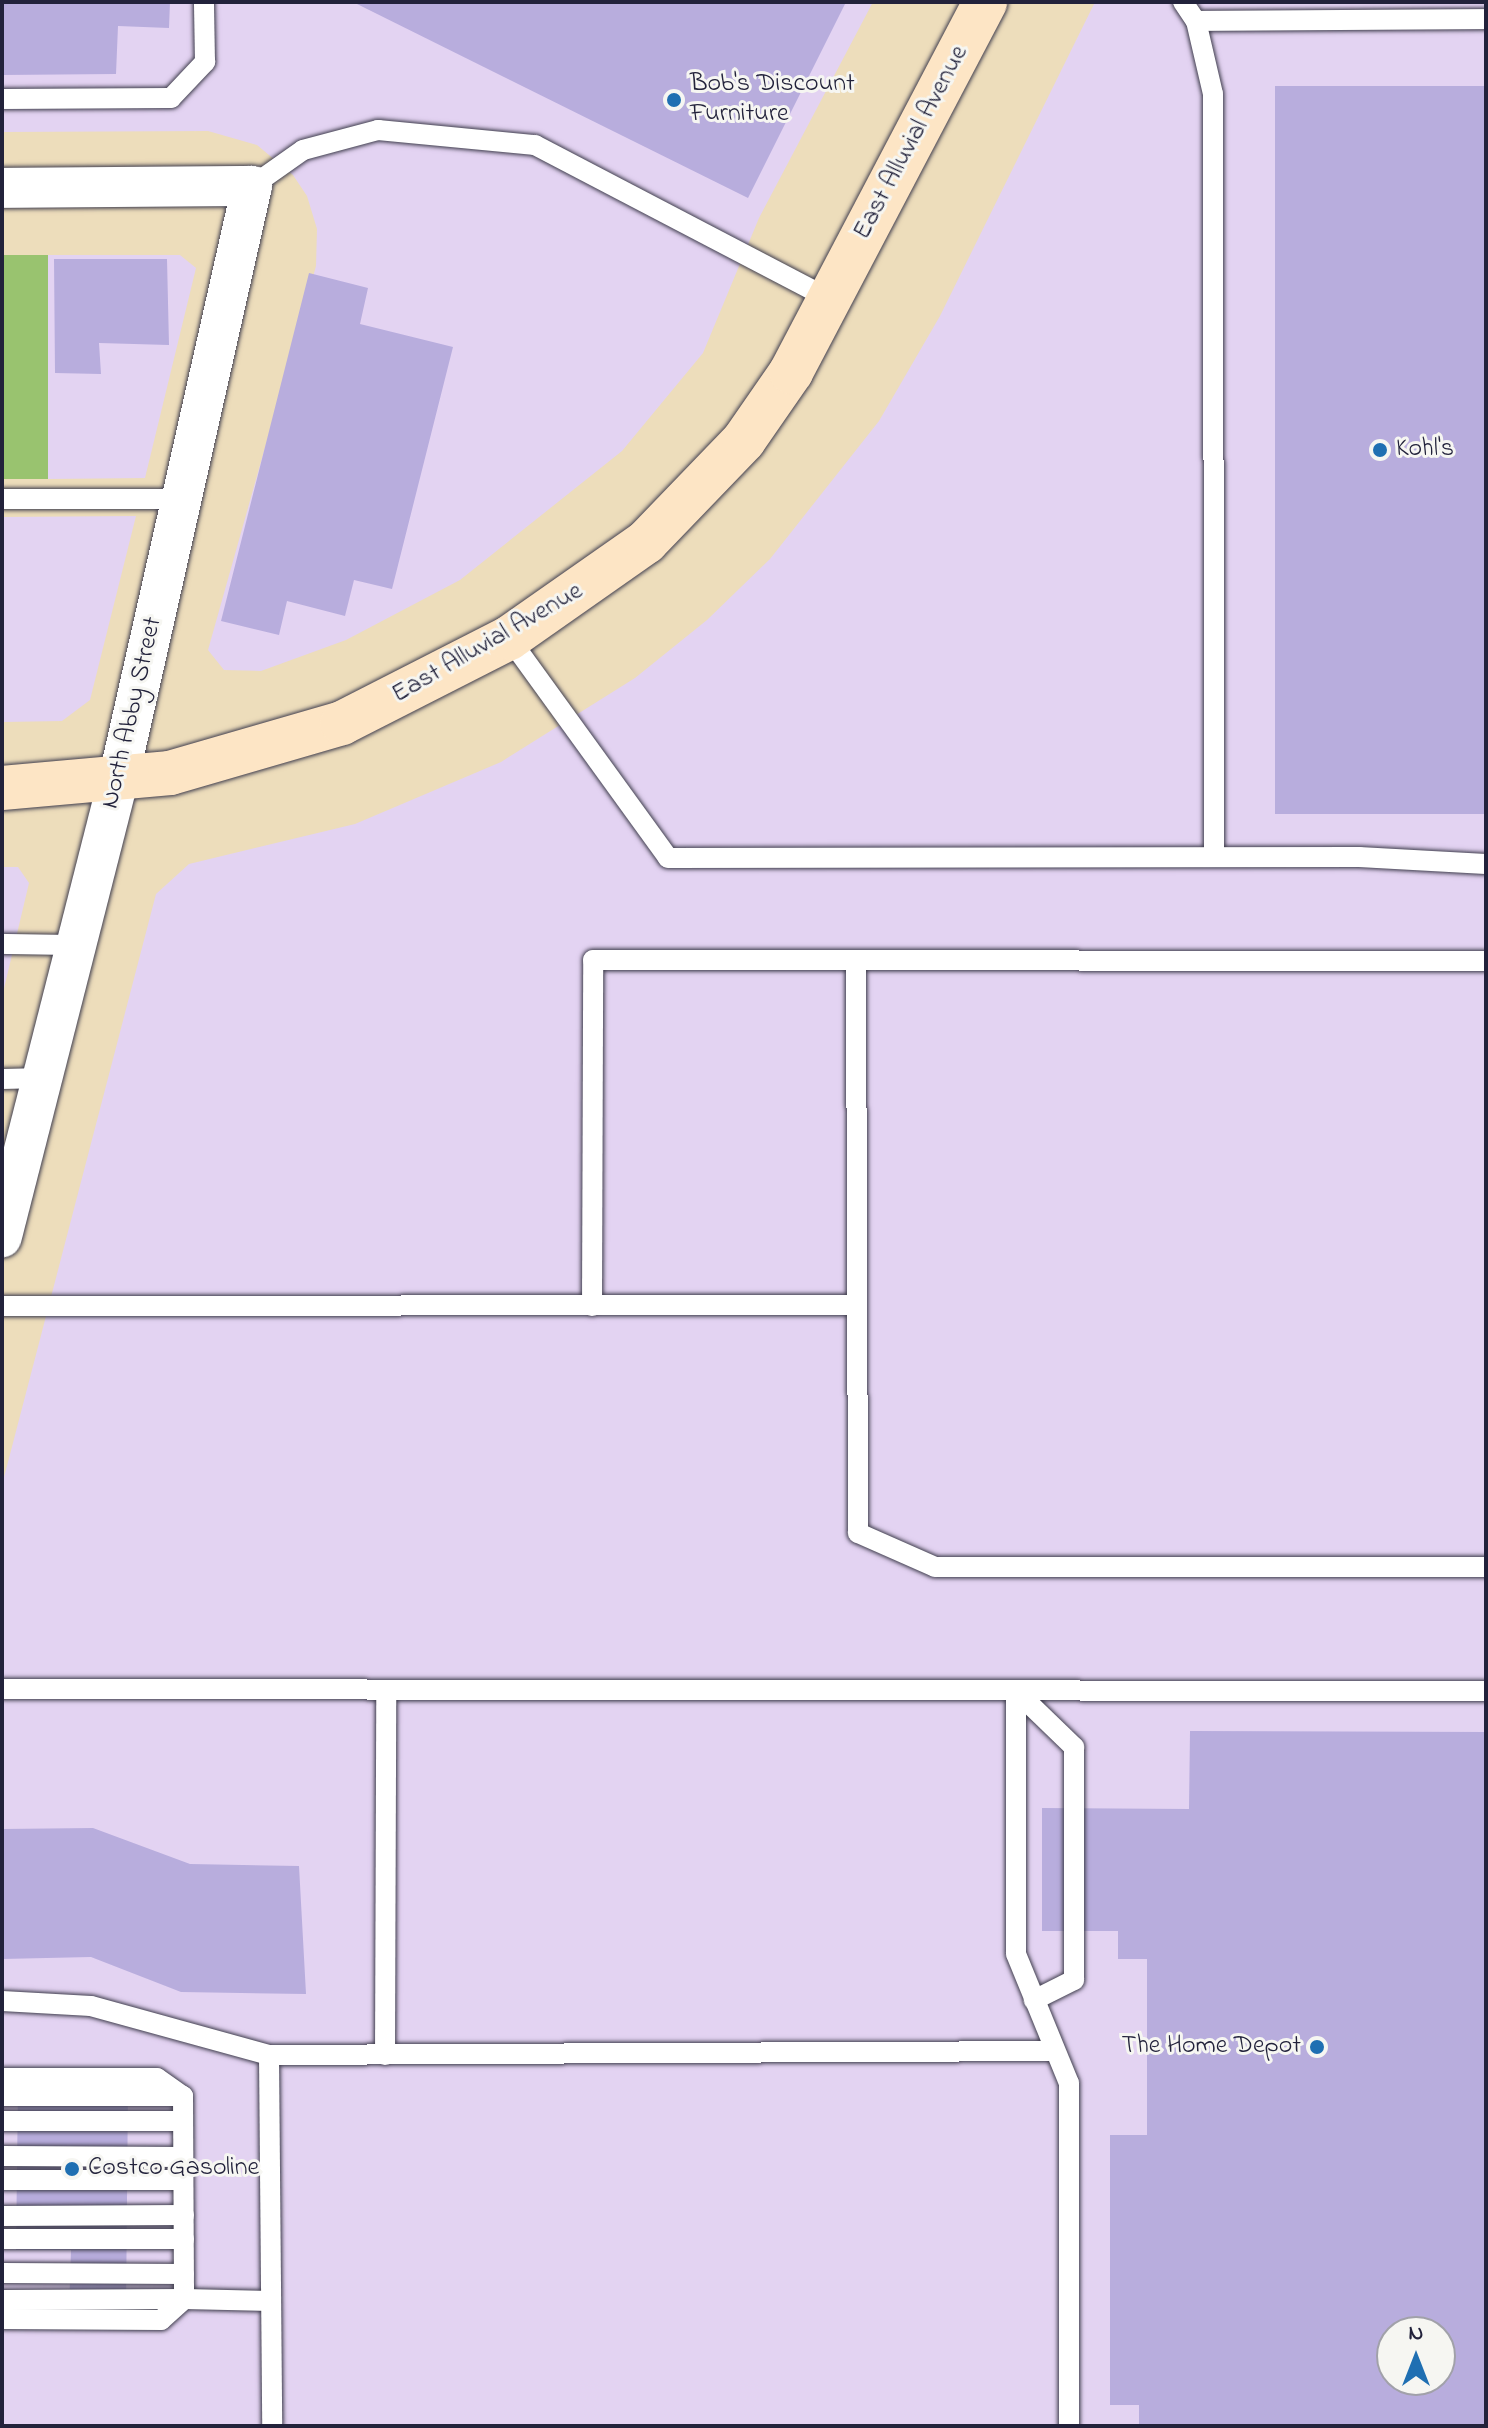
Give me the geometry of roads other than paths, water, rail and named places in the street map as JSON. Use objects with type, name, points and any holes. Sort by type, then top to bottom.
[{"type":"main road","name":"East Alluvial Avenue","points":[[2,788],[118,781],[225,761],[342,723],[509,638],[646,542],[744,440],[791,372],[985,2]]},
{"type":"street","points":[[2,188],[252,186]]},
{"type":"street","name":"North Abby Street","points":[[2,1237],[118,781],[252,186]]},
{"type":"lane","points":[[2,99],[171,98],[205,62],[204,2]]},
{"type":"lane","points":[[1183,2],[1196,21],[1213,94],[1214,856]]},
{"type":"lane","points":[[1196,21],[1486,19]]},
{"type":"lane","points":[[252,186],[303,150],[378,130],[535,145],[830,299]]},
{"type":"lane","points":[[2,499],[181,499]]},
{"type":"lane","points":[[509,638],[668,858],[1214,856],[1486,864]]},
{"type":"lane","points":[[2,944],[77,945]]},
{"type":"lane","points":[[592,1306],[593,960],[1486,961]]},
{"type":"lane","points":[[856,960],[858,1533],[935,1567],[1486,1567]]},
{"type":"lane","points":[[2,1079],[43,1078]]},
{"type":"lane","points":[[2,1306],[857,1305]]},
{"type":"lane","points":[[2,1689],[1486,1691]]},
{"type":"lane","points":[[385,2055],[386,1690]]},
{"type":"lane","points":[[1016,1691],[1016,1954],[1069,2083],[1069,2426]]},
{"type":"lane","points":[[1016,1691],[1074,1747],[1074,1980],[1034,2000]]},
{"type":"lane","points":[[2,2001],[91,2006],[269,2055],[1054,2051]]},
{"type":"lane","points":[[269,2055],[272,2426]]},
{"type":"lane","points":[[2,2078],[157,2078],[183,2096]]},
{"type":"lane","points":[[2,2096],[183,2096]]},
{"type":"lane","points":[[2,2319],[161,2320],[184,2299],[183,2096]]},
{"type":"lane","points":[[2,2121],[183,2121]]},
{"type":"lane","points":[[2,2156],[183,2157]]},
{"type":"lane","points":[[2,2180],[183,2180]]},
{"type":"lane","points":[[2,2216],[184,2215]]},
{"type":"lane","points":[[2,2239],[184,2239]]},
{"type":"lane","points":[[2,2273],[184,2274]]},
{"type":"lane","points":[[2,2300],[271,2301]]},
{"type":"place","name":"Bob's Discount Furniture","points":[[674,100]]},
{"type":"place","name":"Kohl's","points":[[1380,450]]},
{"type":"place","name":"The Home Depot","points":[[1317,2047]]},
{"type":"place","name":"Costco Gasoline","points":[[72,2169]]}]
